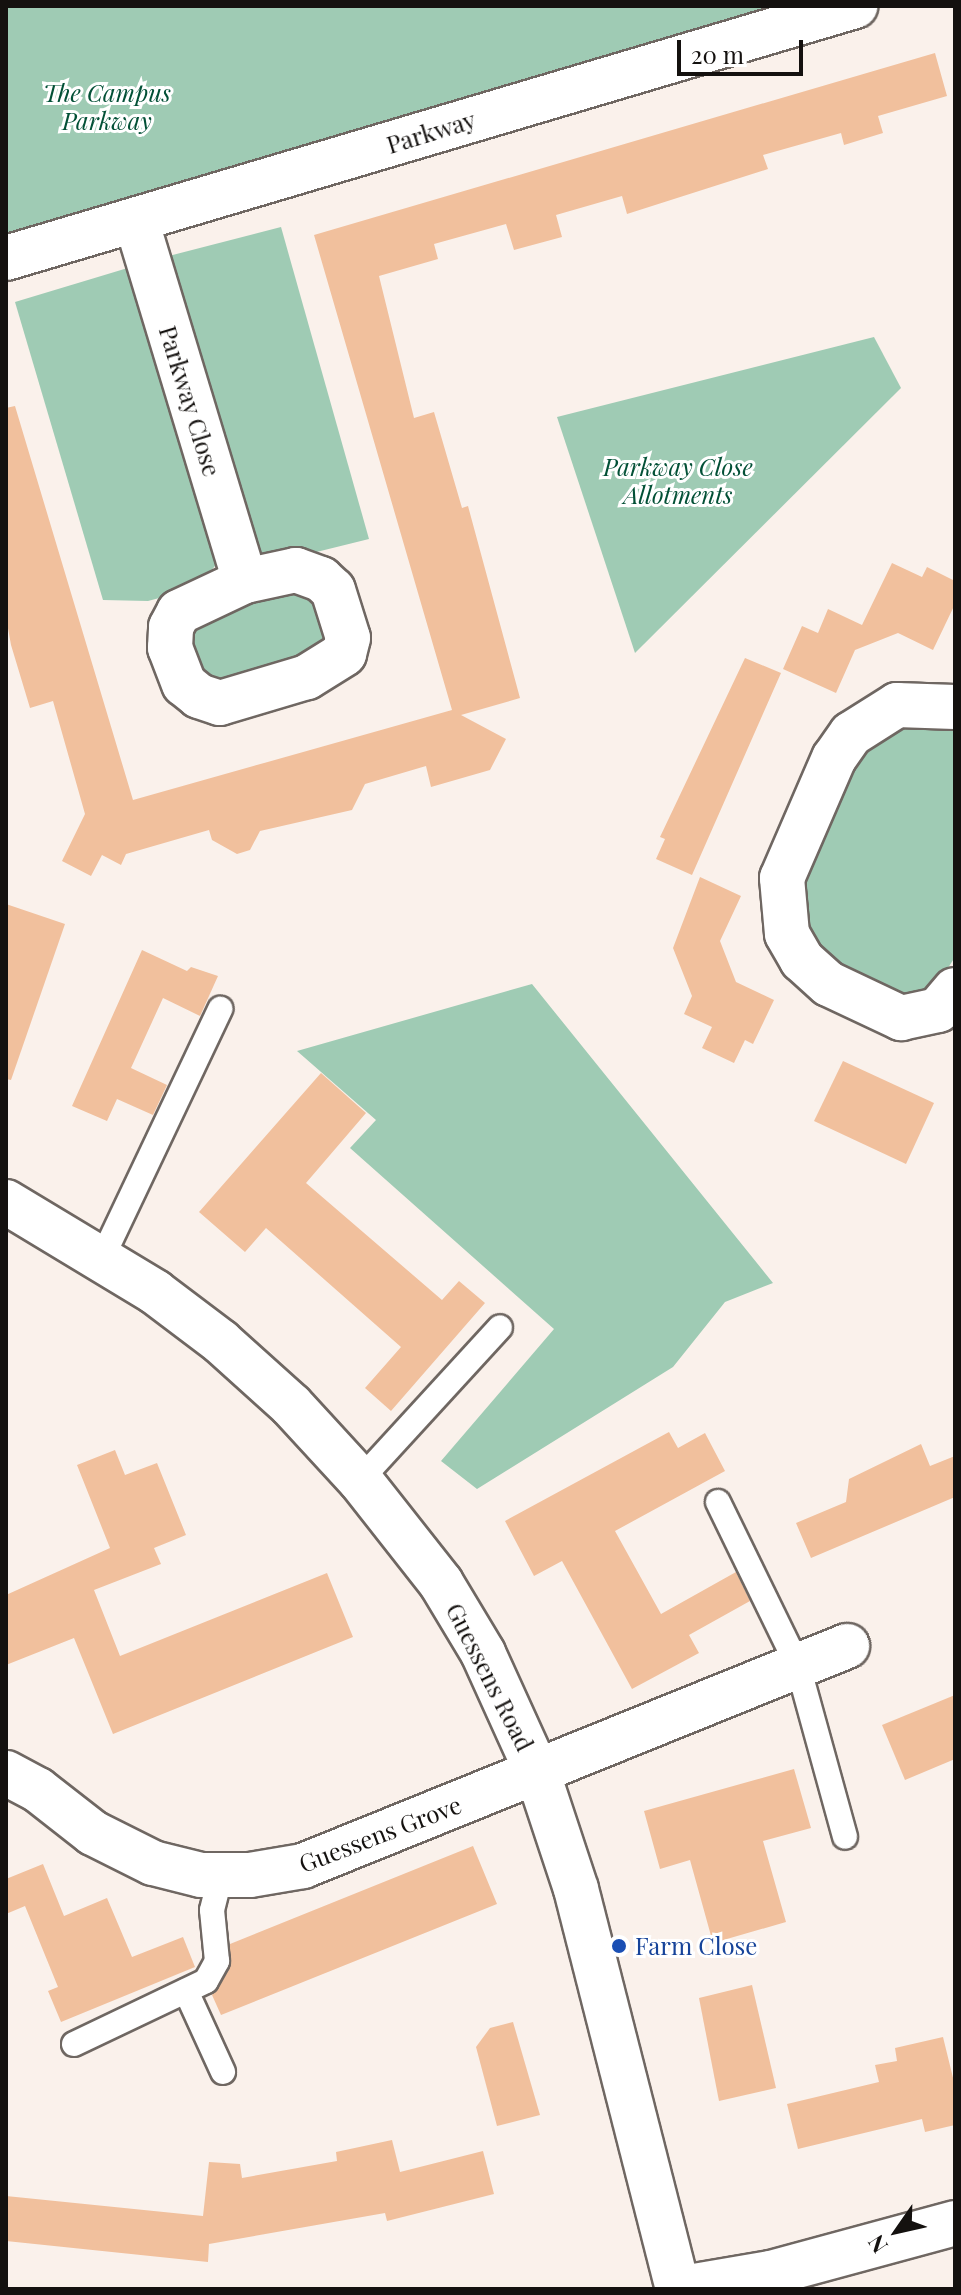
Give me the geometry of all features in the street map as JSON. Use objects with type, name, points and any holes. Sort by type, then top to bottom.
[{"type":"street","name":"Parkway","points":[[6,258],[855,6]]},
{"type":"street","name":"Parkway Close","points":[[136,220],[245,581]]},
{"type":"street","points":[[955,707],[897,705],[851,734],[834,758],[782,878],[782,889],[787,934],[802,960],[829,984],[901,1018],[938,1010],[955,990]]},
{"type":"street","name":"Guessens Road","points":[[6,1202],[102,1258],[221,1342],[291,1405],[360,1480],[441,1583],[483,1653],[538,1774],[576,1889],[678,2289]]},
{"type":"street","points":[[538,1774],[847,1646]]},
{"type":"street","name":"Guessens Grove","points":[[6,1773],[38,1790],[93,1833],[153,1863],[221,1875],[303,1866],[538,1774]]},
{"type":"street","points":[[678,2289],[786,2270],[955,2223]]},
{"type":"lane","points":[[102,1258],[220,1009]]},
{"type":"lane","points":[[360,1480],[500,1327]]},
{"type":"lane","points":[[718,1502],[798,1666],[845,1837]]},
{"type":"lane","points":[[74,2044],[186,1991],[214,1971],[212,1910],[221,1875]]},
{"type":"lane","points":[[186,1991],[223,2072]]},
{"type":"green space","name":"The Campus Parkway","points":[[6,6],[801,6],[6,242]]},
{"type":"green space","points":[[281,227],[369,539],[272,563],[257,557],[161,258]]},
{"type":"green space","points":[[131,267],[219,561],[197,588],[148,601],[103,600],[15,302]]},
{"type":"green space","name":"Parkway Close Allotments","points":[[874,337],[901,388],[635,653],[557,417]]},
{"type":"green space","points":[[315,589],[333,641],[228,688],[199,679],[185,624],[204,605]]},
{"type":"green space","points":[[955,720],[955,957],[932,993],[901,1002],[812,950],[796,883],[844,763],[880,729]]},
{"type":"green space","points":[[532,984],[773,1283],[725,1302],[673,1367],[477,1489],[441,1461],[554,1329],[350,1148],[376,1120],[297,1051]]},
{"type":"building","points":[[935,53],[947,96],[878,116],[883,133],[844,145],[841,133],[763,155],[768,169],[627,214],[622,196],[556,215],[562,237],[514,250],[506,224],[434,244],[438,259],[379,276],[414,418],[434,412],[462,508],[468,506],[520,698],[461,715],[506,739],[490,770],[431,787],[426,766],[365,784],[352,810],[260,831],[250,850],[237,854],[212,840],[209,830],[126,854],[121,865],[102,855],[91,876],[62,861],[85,814],[53,701],[30,708],[11,645],[6,617],[6,408],[15,406],[133,800],[452,710],[314,235]]},
{"type":"building","points":[[892,563],[922,577],[927,567],[955,581],[955,604],[933,650],[898,633],[855,650],[836,693],[783,669],[802,626],[818,633],[828,609],[862,625]]},
{"type":"building","points":[[745,658],[781,673],[692,875],[656,859],[665,839],[660,837]]},
{"type":"building","points":[[700,877],[741,896],[720,941],[736,982],[774,1000],[753,1044],[745,1040],[734,1063],[702,1048],[712,1027],[684,1014],[692,996],[673,948]]},
{"type":"building","points":[[6,904],[65,924],[11,1080],[6,1079]]},
{"type":"building","points":[[142,950],[187,971],[191,967],[218,976],[200,1016],[163,998],[131,1068],[167,1085],[153,1115],[117,1099],[107,1121],[72,1106]]},
{"type":"building","points":[[843,1061],[934,1103],[906,1164],[814,1121]]},
{"type":"building","points":[[321,1073],[366,1113],[306,1183],[442,1300],[459,1281],[485,1303],[391,1411],[365,1388],[401,1347],[266,1228],[245,1252],[199,1212]]},
{"type":"building","points":[[669,1432],[678,1448],[705,1433],[725,1471],[615,1531],[661,1614],[736,1572],[750,1601],[689,1635],[699,1653],[632,1689],[562,1561],[534,1576],[505,1521]]},
{"type":"building","points":[[921,1444],[930,1466],[955,1456],[955,1497],[811,1558],[796,1523],[846,1502],[849,1479]]},
{"type":"building","points":[[115,1450],[125,1475],[157,1463],[186,1535],[154,1548],[161,1564],[94,1590],[120,1656],[327,1573],[353,1637],[113,1734],[74,1638],[6,1665],[6,1595],[110,1548],[77,1465]]},
{"type":"building","points":[[955,1695],[955,1759],[905,1780],[882,1725]]},
{"type":"building","points":[[794,1769],[811,1828],[763,1841],[786,1922],[713,1943],[690,1860],[660,1869],[644,1811]]},
{"type":"building","points":[[473,1846],[497,1904],[221,2015],[212,1995],[230,1967],[230,1944]]},
{"type":"building","points":[[43,1864],[64,1916],[107,1898],[132,1957],[183,1937],[195,1967],[61,2022],[48,1991],[58,1987],[25,1906],[6,1914],[6,1879]]},
{"type":"building","points":[[752,1985],[776,2088],[719,2101],[699,1998]]},
{"type":"building","points":[[513,2022],[540,2115],[497,2126],[476,2047],[490,2028]]},
{"type":"building","points":[[943,2037],[955,2086],[955,2125],[925,2132],[922,2119],[798,2149],[787,2104],[879,2082],[875,2065],[897,2061],[895,2048]]},
{"type":"building","points":[[392,2140],[400,2172],[483,2151],[494,2194],[387,2221],[385,2213],[209,2244],[208,2262],[6,2241],[6,2196],[203,2216],[209,2162],[240,2164],[242,2178],[337,2161],[336,2152]]},
{"type":"place","name":"Farm Close","points":[[619,1946]]}]
